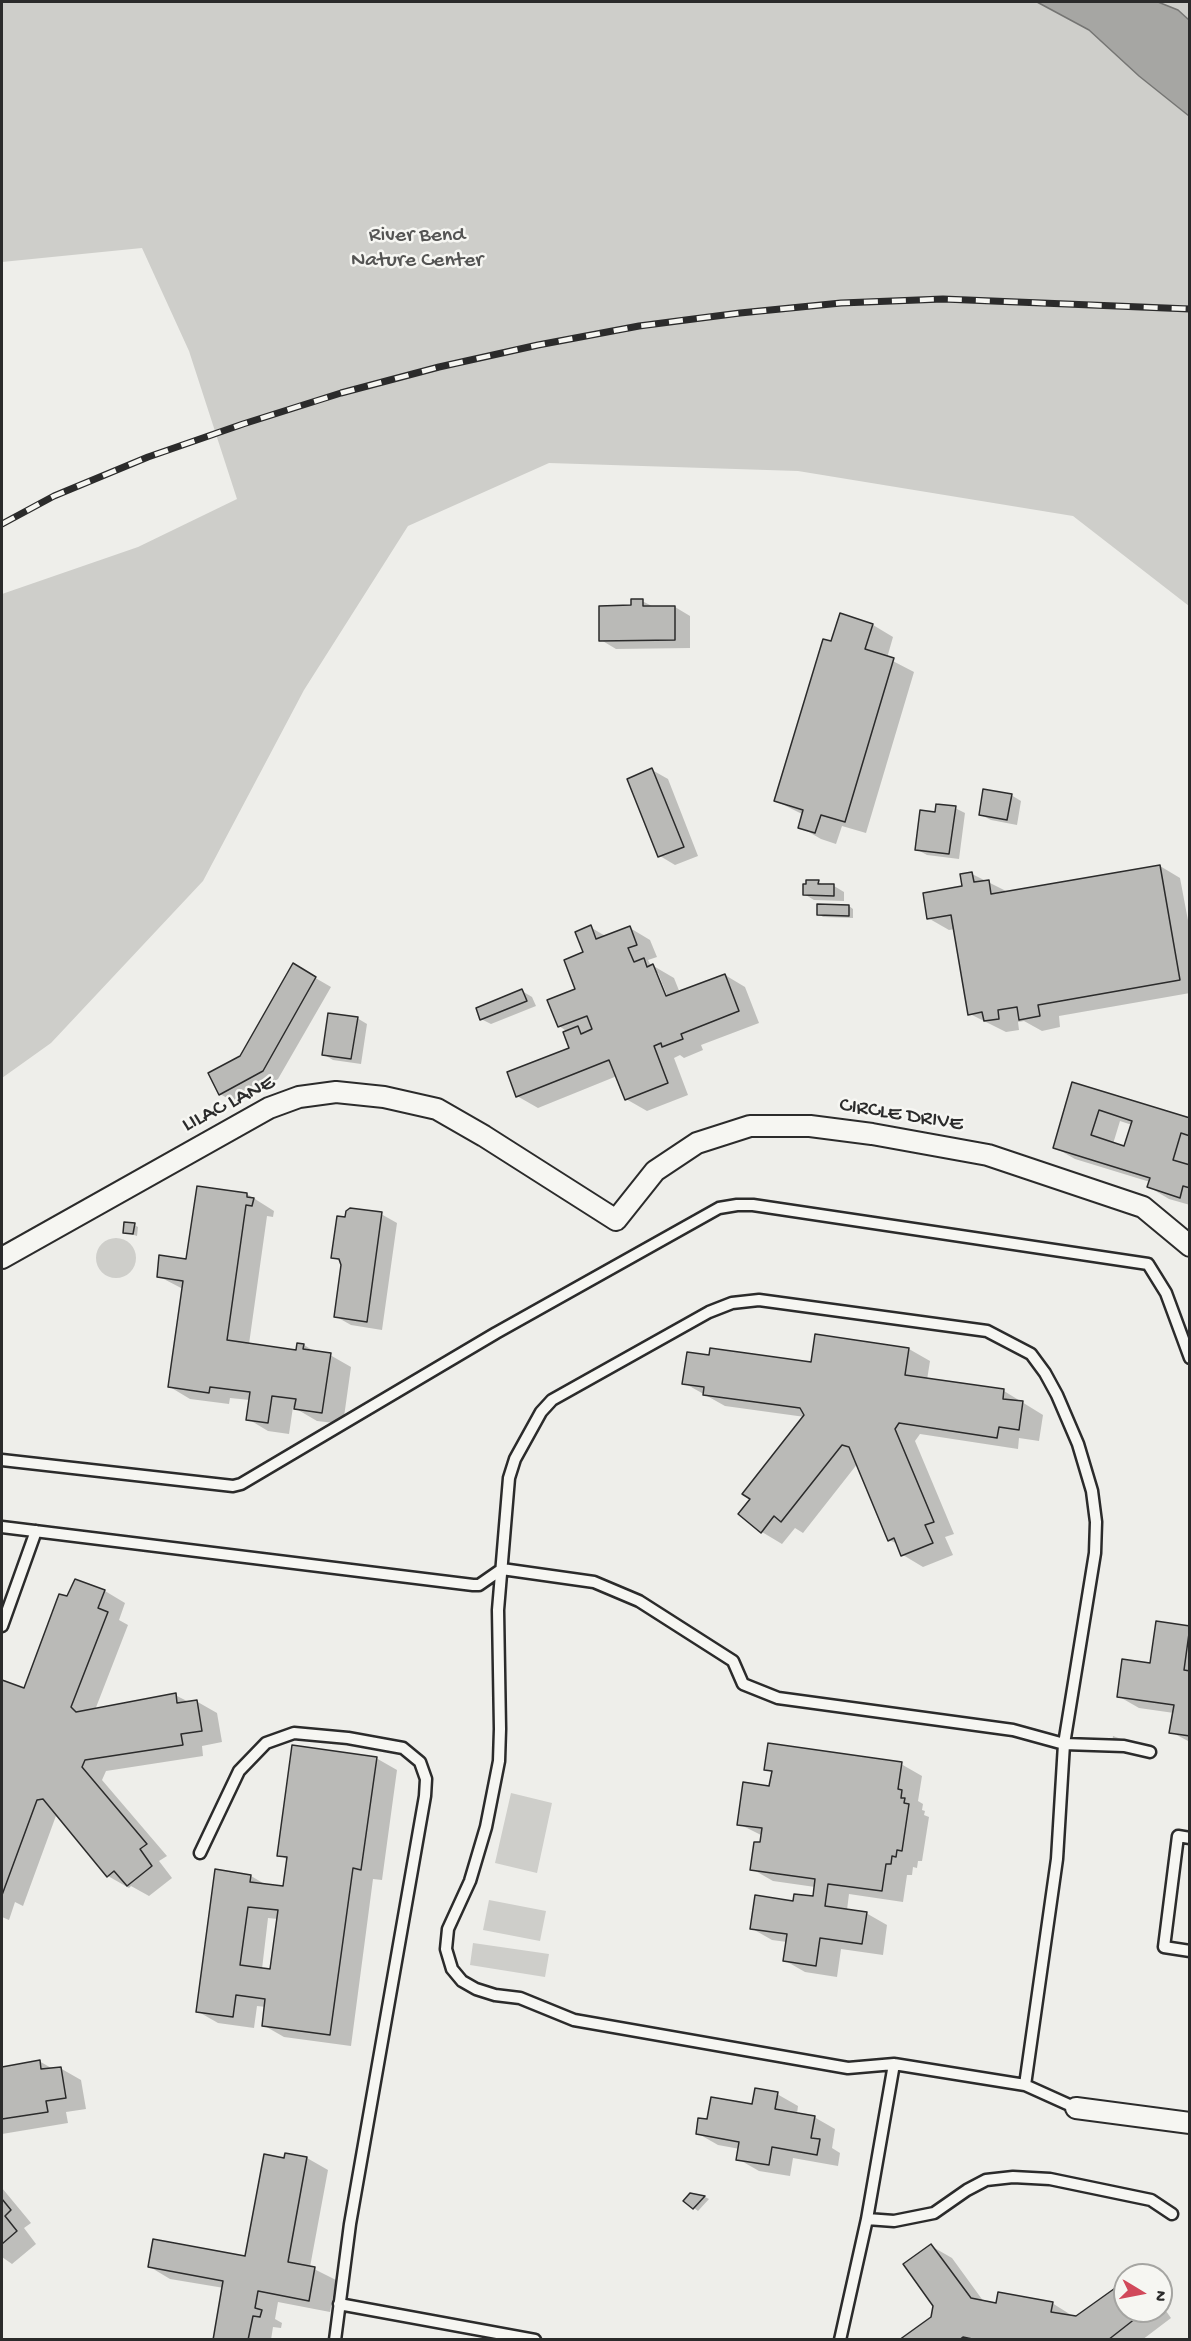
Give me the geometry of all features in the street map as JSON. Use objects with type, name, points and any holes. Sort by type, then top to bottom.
[{"type":"street","name":"LILAC LANE","points":[[2,1258],[269,1108],[299,1097],[336,1092],[384,1097],[437,1109],[484,1136],[616,1220]]},
{"type":"street","name":"CIRCLE DRIVE","points":[[616,1220],[655,1171],[697,1143],[750,1126],[810,1126],[872,1134],[988,1155],[1143,1207],[1190,1246]]},
{"type":"street","points":[[1076,2108],[1190,2123]]},
{"type":"lane","points":[[2,1460],[233,1486],[241,1484],[496,1333],[719,1208],[737,1205],[753,1205],[1148,1264],[1166,1293],[1190,1358]]},
{"type":"lane","points":[[1025,2085],[1057,1859],[1064,1744],[1095,1553],[1096,1522],[1092,1491],[1078,1444],[1045,1373],[1031,1354],[987,1332],[759,1300],[732,1303],[709,1312],[552,1400],[541,1412],[515,1459],[509,1478],[498,1611],[499,1761],[494,1796],[484,1836],[470,1881],[448,1929],[446,1949],[452,1968],[462,1981],[476,1989],[495,1995],[520,1998],[574,2020],[848,2068],[894,2064],[1025,2085],[1076,2108]]},
{"type":"lane","points":[[2,1527],[473,1586],[479,1586],[502,1569],[594,1582],[632,1598],[733,1661],[743,1684],[778,1698],[1013,1730],[1064,1744],[1124,1746],[1150,1752]]},
{"type":"lane","points":[[2,1626],[36,1531]]},
{"type":"lane","points":[[200,1853],[240,1771],[266,1743],[294,1733],[348,1738],[403,1749],[420,1762],[426,1779],[425,1796],[350,2224],[335,2340]]},
{"type":"lane","points":[[1190,1838],[1178,1836],[1164,1947],[1190,1951]]},
{"type":"lane","points":[[840,2340],[867,2218],[894,2064]]},
{"type":"lane","points":[[867,2218],[894,2221],[934,2213],[986,2180],[1013,2177],[1050,2179],[1151,2200],[1172,2214]]},
{"type":"lane","points":[[339,2304],[535,2340]]},
{"type":"green space","name":"River Bend Nature Center","points":[[2,2],[1037,2],[1089,30],[1139,76],[1189,116],[1189,606],[1073,516],[798,471],[549,463],[408,526],[304,690],[203,881],[51,1043],[2,1078],[2,594],[138,547],[237,499],[189,351],[142,248],[2,262]]},
{"type":"green space","points":[[1158,2],[1189,2],[1189,20],[1178,10]]},
{"type":"green space","points":[[116,1238],[124,1239],[130,1244],[135,1250],[135,1266],[130,1272],[124,1277],[116,1278],[108,1277],[102,1272],[97,1266],[96,1258],[97,1250],[102,1244],[108,1239]]},
{"type":"green space","points":[[511,1793],[552,1803],[537,1873],[495,1863]]},
{"type":"green space","points":[[489,1900],[546,1911],[540,1941],[483,1930]]},
{"type":"green space","points":[[473,1943],[549,1954],[545,1977],[470,1965]]},
{"type":"shaded area","points":[[1037,2],[1158,2],[1178,10],[1189,20],[1189,116],[1139,76],[1089,30]]},
{"type":"building","points":[[631,599],[643,599],[643,606],[675,606],[675,640],[599,641],[599,606],[631,605]]},
{"type":"building","points":[[840,613],[873,624],[865,649],[894,658],[845,822],[821,815],[815,833],[798,828],[803,810],[774,801],[823,639],[831,641]]},
{"type":"building","points":[[652,768],[684,847],[658,857],[627,779]]},
{"type":"building","points":[[983,789],[1012,794],[1007,820],[979,815]]},
{"type":"building","points":[[936,804],[956,806],[949,854],[915,850],[920,810],[935,812]]},
{"type":"building","points":[[1160,865],[1180,980],[1038,1005],[1040,1016],[1019,1020],[1017,1007],[998,1010],[999,1019],[984,1021],[982,1012],[968,1015],[951,915],[927,919],[923,893],[962,886],[960,874],[972,872],[974,882],[989,880],[991,894]]},
{"type":"building","points":[[806,880],[819,880],[818,884],[834,884],[834,896],[803,895],[803,884],[806,884]]},
{"type":"building","points":[[817,904],[849,905],[849,916],[817,915]]},
{"type":"building","points":[[591,925],[596,939],[630,926],[637,945],[628,948],[634,962],[644,958],[647,967],[653,964],[666,996],[725,974],[739,1011],[681,1034],[683,1039],[662,1047],[661,1043],[654,1046],[668,1083],[625,1100],[609,1060],[516,1097],[507,1072],[569,1048],[563,1032],[578,1026],[581,1034],[592,1029],[587,1016],[558,1027],[547,1000],[575,989],[564,960],[583,952],[575,932]]},
{"type":"building","points":[[293,963],[316,977],[263,1071],[219,1095],[208,1073],[240,1056]]},
{"type":"building","points":[[522,989],[527,1001],[480,1020],[476,1008]]},
{"type":"building","points":[[328,1013],[358,1017],[351,1059],[322,1055]]},
{"type":"building","points":[[1072,1082],[1190,1118],[1190,1136],[1181,1133],[1173,1160],[1190,1165],[1190,1188],[1183,1186],[1180,1198],[1147,1187],[1150,1178],[1053,1148]],"holes":[[[1099,1110],[1132,1121],[1124,1146],[1091,1135]]]},
{"type":"building","points":[[197,1186],[247,1193],[247,1197],[254,1198],[252,1206],[246,1205],[227,1340],[296,1350],[297,1343],[304,1344],[303,1349],[331,1353],[322,1413],[294,1409],[296,1399],[272,1396],[268,1423],[246,1420],[250,1392],[210,1387],[209,1393],[168,1387],[183,1281],[157,1277],[159,1255],[186,1259]]},
{"type":"building","points":[[350,1208],[382,1212],[367,1322],[334,1317],[341,1265],[339,1259],[331,1258],[337,1216],[345,1217],[346,1211]]},
{"type":"building","points":[[124,1222],[135,1223],[133,1234],[123,1233]]},
{"type":"building","points":[[815,1334],[909,1348],[905,1375],[1004,1389],[1003,1399],[1023,1401],[1019,1430],[999,1427],[997,1438],[899,1423],[895,1429],[934,1522],[925,1525],[933,1543],[901,1556],[894,1538],[888,1541],[849,1447],[842,1445],[781,1522],[774,1516],[761,1533],[738,1514],[750,1499],[742,1494],[804,1415],[800,1408],[703,1395],[704,1387],[682,1384],[687,1352],[709,1355],[710,1348],[811,1362]]},
{"type":"building","points":[[75,1579],[105,1590],[98,1608],[108,1612],[71,1707],[76,1712],[176,1693],[177,1703],[197,1700],[202,1731],[181,1734],[183,1745],[85,1760],[82,1767],[147,1844],[140,1849],[152,1866],[127,1886],[114,1871],[107,1877],[43,1799],[37,1800],[2,1895],[2,1680],[24,1688],[59,1594],[67,1596]]},
{"type":"building","points":[[1156,1621],[1190,1626],[1184,1670],[1190,1671],[1190,1736],[1169,1733],[1174,1705],[1117,1697],[1122,1659],[1150,1663]]},
{"type":"building","points":[[768,1743],[902,1762],[898,1789],[902,1790],[901,1798],[905,1798],[904,1803],[909,1804],[902,1851],[897,1850],[896,1857],[892,1856],[891,1864],[886,1864],[882,1891],[828,1884],[825,1906],[867,1912],[862,1944],[820,1938],[816,1966],[783,1961],[787,1934],[750,1929],[755,1895],[793,1901],[794,1894],[813,1896],[815,1879],[750,1870],[754,1842],[760,1842],[762,1828],[737,1825],[743,1782],[769,1786],[772,1771],[764,1770]]},
{"type":"building","points":[[292,1745],[377,1757],[361,1870],[353,1868],[330,2035],[262,2026],[265,1999],[236,1995],[233,2017],[196,2012],[215,1869],[251,1875],[250,1882],[283,1886],[287,1857],[277,1856]],"holes":[[[248,1907],[278,1910],[270,1969],[240,1965]]]},
{"type":"building","points":[[40,2060],[41,2069],[61,2067],[66,2098],[46,2101],[48,2112],[2,2119],[2,2067]]},
{"type":"building","points":[[755,2088],[778,2092],[775,2109],[815,2116],[811,2138],[820,2139],[817,2155],[772,2147],[769,2165],[736,2160],[739,2142],[696,2134],[698,2118],[707,2119],[711,2097],[752,2104]]},
{"type":"building","points":[[285,2153],[307,2157],[288,2262],[315,2267],[309,2301],[258,2291],[255,2308],[262,2310],[260,2317],[253,2316],[248,2340],[213,2340],[223,2281],[148,2267],[153,2239],[245,2256],[264,2154],[284,2158]]},
{"type":"building","points":[[690,2193],[705,2196],[693,2209],[683,2201]]},
{"type":"building","points":[[2,2199],[11,2210],[5,2216],[17,2231],[2,2244]]},
{"type":"building","points":[[931,2244],[971,2298],[996,2303],[998,2292],[1053,2302],[1051,2312],[1076,2316],[1113,2290],[1113,2323],[1130,2323],[1108,2340],[977,2340],[963,2337],[959,2340],[899,2340],[931,2317],[933,2306],[903,2264]]},
{"type":"railway","points":[[2,524],[54,496],[148,457],[341,393],[439,367],[639,326],[841,303],[943,299],[1190,309]]}]
